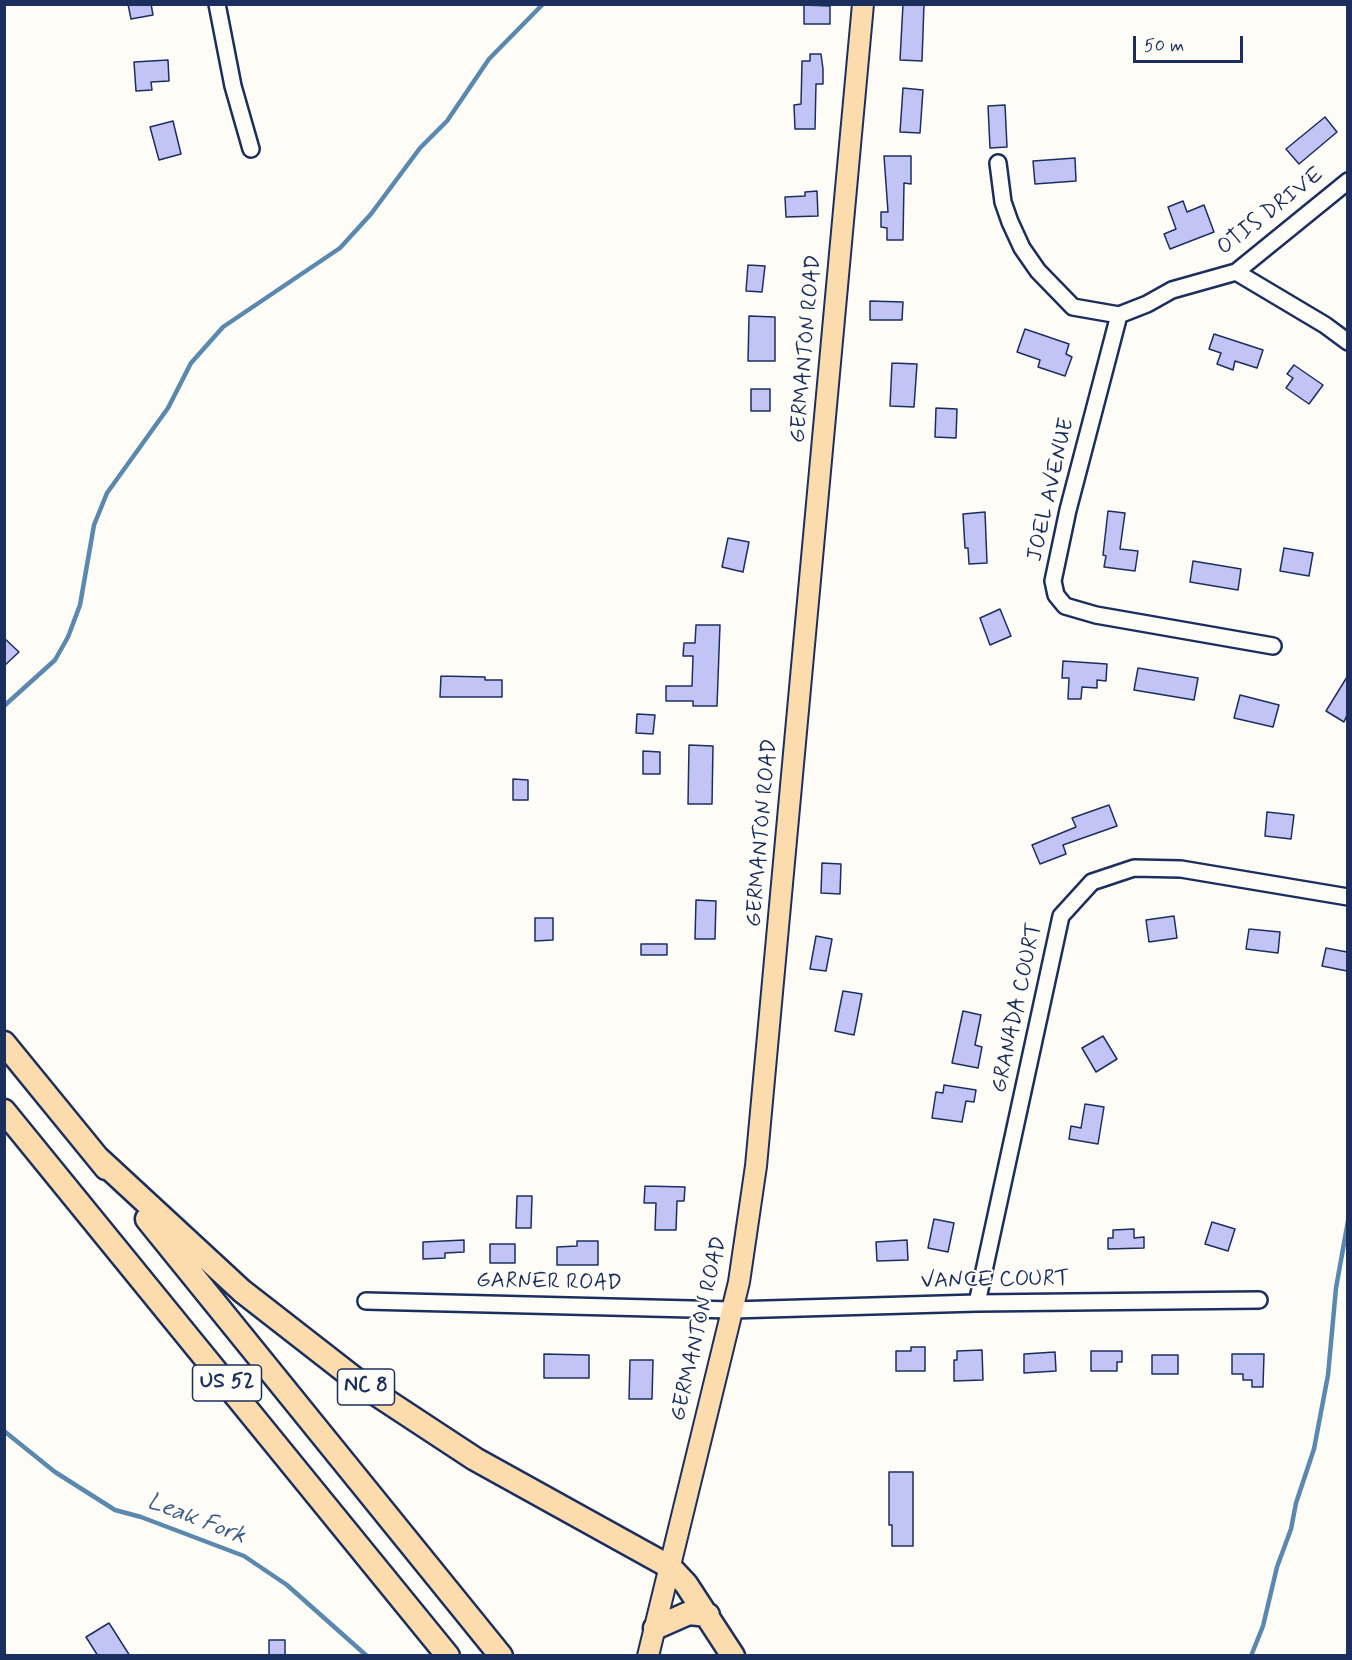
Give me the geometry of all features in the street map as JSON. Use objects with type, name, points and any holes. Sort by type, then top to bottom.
[{"type":"highway","name":"US 52","points":[[4,1043],[501,1656]]},
{"type":"highway","name":"US 52","points":[[4,1112],[448,1656]]},
{"type":"highway","name":"NC 8","points":[[97,1157],[242,1291],[364,1386],[475,1460],[670,1568]]},
{"type":"highway","points":[[670,1568],[686,1584],[733,1656]]},
{"type":"highway","points":[[655,1628],[688,1613],[708,1615]]},
{"type":"main road","name":"GERMANTON ROAD","points":[[648,1656],[739,1282],[762,1113],[863,4]]},
{"type":"street","points":[[217,4],[233,86],[251,149]]},
{"type":"street","points":[[998,163],[1003,202],[1010,222],[1022,248],[1038,271],[1073,307],[1119,315]]},
{"type":"street","name":"OTIS DRIVE","points":[[1119,315],[1147,304],[1172,290],[1236,272],[1347,181]]},
{"type":"street","points":[[1236,272],[1325,325],[1347,342]]},
{"type":"street","name":"JOEL AVENUE","points":[[1119,315],[1068,510],[1053,581],[1056,595],[1065,606],[1096,615],[1274,646]]},
{"type":"street","name":"GRANADA COURT","points":[[976,1303],[1061,916],[1092,882],[1134,868],[1182,869],[1347,897]]},
{"type":"street","name":"VANCE COURT","points":[[732,1310],[976,1303],[1259,1300]]},
{"type":"street","name":"GARNER ROAD","points":[[366,1301],[732,1310]]},
{"type":"building","points":[[128,4],[151,4],[153,15],[131,19]]},
{"type":"building","points":[[903,4],[924,4],[922,61],[900,60]]},
{"type":"building","points":[[804,5],[830,6],[830,24],[804,24]]},
{"type":"building","points":[[810,54],[821,54],[823,69],[823,84],[816,84],[815,129],[795,129],[794,105],[801,104],[802,61],[810,61]]},
{"type":"building","points":[[168,60],[169,81],[151,82],[152,90],[136,91],[134,62]]},
{"type":"building","points":[[903,88],[923,90],[920,133],[900,132]]},
{"type":"building","points":[[1005,105],[1007,147],[990,148],[988,106]]},
{"type":"building","points":[[1325,117],[1337,132],[1299,164],[1286,149]]},
{"type":"building","points":[[173,121],[181,154],[159,160],[150,127]]},
{"type":"building","points":[[884,156],[911,156],[911,184],[904,183],[903,240],[887,240],[887,228],[881,227],[881,212],[888,212]]},
{"type":"building","points":[[1075,158],[1076,181],[1035,184],[1033,161]]},
{"type":"building","points":[[817,191],[818,216],[786,217],[785,197],[805,196],[805,192]]},
{"type":"building","points":[[1183,201],[1187,212],[1204,205],[1214,232],[1170,249],[1164,234],[1176,229],[1168,207]]},
{"type":"building","points":[[748,265],[765,266],[762,292],[746,291]]},
{"type":"building","points":[[870,301],[903,302],[902,320],[870,320]]},
{"type":"building","points":[[749,316],[775,317],[775,361],[748,361]]},
{"type":"building","points":[[1025,329],[1069,344],[1066,354],[1072,357],[1065,376],[1038,367],[1040,360],[1017,352]]},
{"type":"building","points":[[1214,334],[1263,350],[1257,368],[1235,361],[1233,370],[1217,364],[1221,353],[1209,349]]},
{"type":"building","points":[[892,363],[917,364],[914,407],[890,406]]},
{"type":"building","points":[[1294,365],[1323,385],[1309,404],[1286,388],[1293,378],[1287,374]]},
{"type":"building","points":[[751,389],[770,389],[770,411],[751,411]]},
{"type":"building","points":[[936,408],[957,409],[956,438],[935,437]]},
{"type":"building","points":[[1108,511],[1125,513],[1120,549],[1138,551],[1135,571],[1104,567],[1106,556],[1103,555]]},
{"type":"building","points":[[985,512],[987,563],[969,564],[968,548],[965,548],[963,514]]},
{"type":"building","points":[[728,538],[749,542],[743,572],[722,567]]},
{"type":"building","points":[[1284,548],[1313,553],[1309,576],[1280,571]]},
{"type":"building","points":[[1193,561],[1241,569],[1238,590],[1190,582]]},
{"type":"building","points":[[1000,609],[1011,636],[990,645],[980,618]]},
{"type":"building","points":[[696,625],[720,625],[717,706],[693,706],[693,701],[666,701],[666,686],[692,686],[693,656],[683,656],[684,643],[695,643]]},
{"type":"building","points":[[4,638],[19,652],[4,666]]},
{"type":"building","points":[[1063,661],[1107,664],[1106,681],[1097,680],[1097,688],[1082,687],[1081,699],[1068,699],[1069,678],[1062,678]]},
{"type":"building","points":[[1138,668],[1198,678],[1194,700],[1134,690]]},
{"type":"building","points":[[441,676],[485,677],[485,680],[502,680],[502,697],[440,697]]},
{"type":"building","points":[[1347,677],[1347,715],[1344,722],[1326,711]]},
{"type":"building","points":[[1240,695],[1279,705],[1273,727],[1234,718]]},
{"type":"building","points":[[637,714],[655,715],[653,734],[636,733]]},
{"type":"building","points":[[689,745],[713,746],[712,804],[688,804]]},
{"type":"building","points":[[643,751],[660,752],[660,774],[643,774]]},
{"type":"building","points":[[513,779],[528,780],[528,800],[513,800]]},
{"type":"building","points":[[1109,805],[1117,826],[1063,845],[1066,854],[1040,864],[1032,845],[1076,827],[1072,818]]},
{"type":"building","points":[[1267,812],[1294,815],[1291,839],[1265,836]]},
{"type":"building","points":[[822,863],[841,864],[840,894],[821,893]]},
{"type":"building","points":[[696,900],[716,901],[715,939],[695,939]]},
{"type":"building","points":[[1174,916],[1177,938],[1149,942],[1146,920]]},
{"type":"building","points":[[535,918],[553,918],[553,940],[535,941]]},
{"type":"building","points":[[1249,929],[1280,932],[1278,953],[1246,949]]},
{"type":"building","points":[[816,936],[832,939],[826,971],[810,969]]},
{"type":"building","points":[[641,944],[667,944],[667,955],[641,955]]},
{"type":"building","points":[[1326,948],[1347,952],[1347,971],[1322,966]]},
{"type":"building","points":[[843,991],[862,994],[854,1035],[835,1031]]},
{"type":"building","points":[[963,1011],[981,1015],[975,1045],[982,1047],[978,1068],[952,1063]]},
{"type":"building","points":[[1103,1036],[1117,1059],[1096,1072],[1082,1048]]},
{"type":"building","points":[[944,1085],[976,1090],[974,1102],[966,1101],[962,1122],[932,1118],[936,1092],[943,1093]]},
{"type":"building","points":[[1085,1104],[1104,1107],[1098,1144],[1069,1139],[1071,1126],[1081,1128]]},
{"type":"building","points":[[645,1186],[685,1187],[684,1201],[677,1201],[676,1230],[655,1230],[656,1203],[644,1203]]},
{"type":"building","points":[[517,1196],[532,1196],[531,1228],[516,1228]]},
{"type":"building","points":[[934,1219],[954,1223],[948,1252],[928,1248]]},
{"type":"building","points":[[1212,1222],[1235,1229],[1228,1251],[1205,1244]]},
{"type":"building","points":[[1134,1229],[1134,1238],[1144,1237],[1144,1248],[1108,1249],[1108,1238],[1113,1238],[1113,1230]]},
{"type":"building","points":[[464,1240],[464,1252],[445,1253],[445,1258],[423,1259],[423,1242]]},
{"type":"building","points":[[907,1240],[908,1260],[877,1261],[876,1242]]},
{"type":"building","points":[[577,1241],[598,1241],[598,1265],[557,1265],[557,1247],[577,1246]]},
{"type":"building","points":[[490,1244],[515,1244],[515,1263],[490,1263]]},
{"type":"building","points":[[911,1347],[925,1347],[925,1371],[896,1371],[896,1351],[911,1351]]},
{"type":"building","points":[[982,1350],[983,1380],[954,1381],[954,1360],[957,1360],[957,1351]]},
{"type":"building","points":[[1091,1351],[1122,1351],[1122,1362],[1117,1362],[1117,1371],[1091,1371]]},
{"type":"building","points":[[1055,1352],[1056,1371],[1024,1373],[1024,1354]]},
{"type":"building","points":[[544,1354],[589,1355],[589,1378],[544,1378]]},
{"type":"building","points":[[1232,1354],[1264,1354],[1263,1387],[1252,1387],[1252,1380],[1243,1380],[1243,1374],[1232,1374]]},
{"type":"building","points":[[1152,1355],[1178,1355],[1178,1374],[1152,1374]]},
{"type":"building","points":[[630,1360],[653,1360],[652,1399],[629,1399]]},
{"type":"building","points":[[889,1472],[913,1472],[913,1546],[892,1546],[892,1525],[889,1525]]},
{"type":"building","points":[[109,1623],[130,1656],[98,1656],[86,1637]]},
{"type":"building","points":[[269,1640],[285,1640],[285,1656],[269,1656]]},
{"type":"waterway","points":[[4,706],[55,660],[68,637],[80,605],[94,525],[107,493],[168,408],[191,363],[223,327],[340,248],[371,214],[420,148],[447,121],[489,59],[543,4]]},
{"type":"waterway","points":[[1251,1656],[1263,1626],[1277,1567],[1291,1529],[1296,1503],[1314,1449],[1328,1375],[1336,1288],[1348,1221]]},
{"type":"waterway","name":"Leak Fork","points":[[4,1431],[55,1472],[115,1510],[141,1517],[244,1556],[287,1585],[367,1656]]}]
